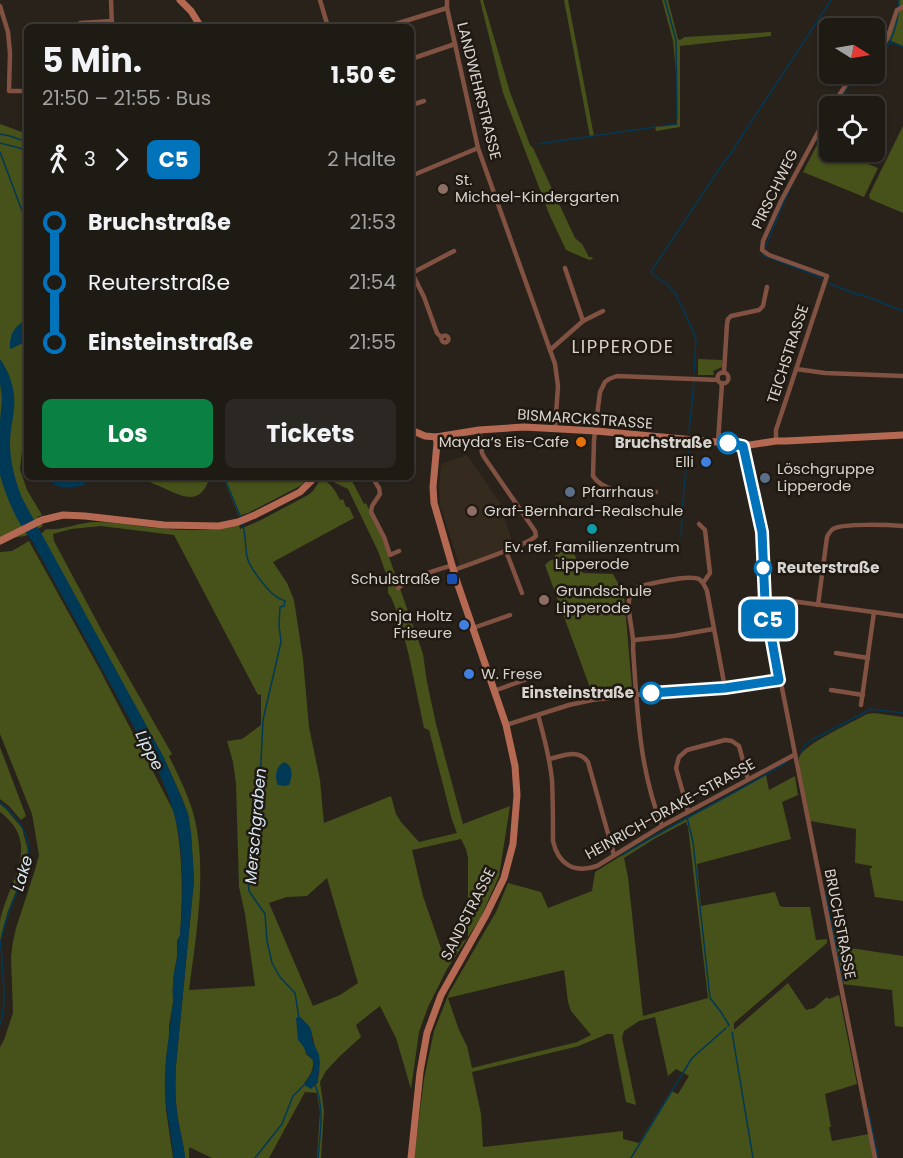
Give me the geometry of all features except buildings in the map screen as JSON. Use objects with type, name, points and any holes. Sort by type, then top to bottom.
[{"type":"main road","points":[[180,0],[199,24]]},
{"type":"main road","name":"BISMARCKSTRASSE","points":[[414,431],[424,436],[436,437],[479,430],[524,427],[596,431],[743,446],[776,441],[903,435]]},
{"type":"main road","name":"SANDSTRASSE","points":[[411,1158],[420,1072],[427,1033],[441,995],[504,878],[513,844],[516,814],[515,766],[506,725],[434,503],[436,437]]},
{"type":"main road","points":[[0,541],[42,520],[71,514],[164,525],[219,526],[247,519],[300,492],[312,480]]},
{"type":"street","points":[[80,23],[112,21],[111,0]]},
{"type":"street","points":[[320,0],[327,24]]},
{"type":"street","name":"LANDWEHRSTRASSE","points":[[447,0],[478,148],[555,364],[558,386],[555,429]]},
{"type":"street","points":[[0,6],[8,32],[9,92],[24,92]]},
{"type":"street","points":[[885,42],[897,10],[903,7]]},
{"type":"street","points":[[396,24],[447,8]]},
{"type":"street","points":[[414,58],[455,44]]},
{"type":"street","points":[[414,104],[424,101]]},
{"type":"street","name":"PIRSCHWEG","points":[[819,130],[781,201],[763,241],[762,250],[769,255],[827,276]]},
{"type":"street","points":[[414,175],[478,148]]},
{"type":"street","points":[[414,271],[454,251]]},
{"type":"street","points":[[565,268],[583,321]]},
{"type":"street","points":[[414,276],[437,333],[441,337]]},
{"type":"street","name":"TEICHSTRASSE","points":[[776,441],[776,430],[827,276]]},
{"type":"street","points":[[724,372],[728,319],[731,316],[759,310],[763,306],[767,287]]},
{"type":"street","points":[[550,350],[583,321],[603,311]]},
{"type":"street","points":[[796,369],[825,373],[903,376]]},
{"type":"street","points":[[656,492],[607,488],[596,480],[593,471],[596,431],[600,392],[605,382],[617,376],[726,383],[729,379],[724,372]]},
{"type":"street","points":[[718,442],[719,374],[724,372]]},
{"type":"street","points":[[398,588],[419,577],[506,550],[534,539],[536,536],[535,531],[484,457],[479,430]]},
{"type":"street","name":"BRUCHSTRASSE","points":[[743,446],[762,532],[765,602],[779,680],[875,1158]]},
{"type":"street","points":[[374,480],[380,494],[371,512],[390,555],[399,551]]},
{"type":"street","points":[[699,524],[705,530],[710,573],[703,583]]},
{"type":"street","points":[[818,605],[827,537],[831,530],[841,526],[903,526]]},
{"type":"street","points":[[506,550],[522,592]]},
{"type":"street","points":[[662,826],[650,786],[642,747],[629,603],[629,596],[634,590],[639,586],[688,578],[695,578],[703,583],[707,591],[725,688]]},
{"type":"street","points":[[765,602],[791,601],[903,616]]},
{"type":"street","points":[[861,705],[874,612]]},
{"type":"street","points":[[473,628],[510,615]]},
{"type":"street","points":[[634,640],[713,629]]},
{"type":"street","points":[[836,653],[868,658]]},
{"type":"street","points":[[494,691],[530,678]]},
{"type":"street","points":[[506,725],[592,700],[636,694],[725,688],[779,680]]},
{"type":"street","points":[[831,690],[862,695]]},
{"type":"street","name":"HEINRICH-DRAKE-STRASSE","points":[[538,715],[552,780],[555,850],[559,858],[571,866],[587,869],[597,866],[688,811],[794,755]]},
{"type":"street","points":[[688,811],[676,768],[679,757],[687,750],[725,741],[737,744],[748,779]]},
{"type":"street","points":[[549,759],[574,754],[582,755],[586,759],[614,855]]},
{"type":"shaded area","name":"Graf-Bernhard-Realschule","points":[[467,455],[501,504],[499,505],[514,545],[460,567],[440,505],[439,486],[441,464]]},
{"type":"green space","points":[[480,0],[483,0],[510,92],[530,145],[575,238],[593,259],[589,260],[566,250],[550,216],[503,93]]},
{"type":"green space","points":[[564,0],[568,0],[594,136],[590,137]]},
{"type":"green space","points":[[662,0],[668,0],[680,40],[685,37],[771,32],[771,36],[680,46],[680,127],[656,131],[655,127],[677,124],[673,41]]},
{"type":"green space","points":[[898,0],[903,0],[903,46],[889,40],[898,12]]},
{"type":"green space","points":[[0,124],[24,133],[24,321],[10,349],[24,342],[24,432],[20,469],[27,490],[42,515],[37,517],[43,526],[25,536],[0,539]]},
{"type":"green space","points":[[903,126],[903,213],[870,199],[869,195]]},
{"type":"green space","points":[[818,143],[819,162],[863,162],[878,168],[864,197],[803,172]]},
{"type":"green space","points":[[698,359],[722,360],[722,367],[713,371],[714,375],[698,375]]},
{"type":"green space","points":[[142,480],[209,480],[200,494],[193,497],[178,495]]},
{"type":"green space","points":[[224,480],[307,480],[300,486],[239,516]]},
{"type":"green space","points":[[320,480],[327,483],[340,500],[343,499],[354,518],[273,562],[287,583],[294,600],[303,659],[309,727],[320,780],[324,823],[391,796],[396,814],[419,842],[457,833],[429,730],[424,728],[399,617],[388,593],[388,579],[378,551],[348,489],[329,480],[352,480],[364,504],[366,503],[382,537],[423,654],[436,724],[463,824],[510,806],[499,876],[480,919],[468,937],[468,858],[461,839],[412,850],[423,896],[443,954],[467,939],[447,969],[428,1007],[419,1032],[411,1089],[396,1038],[380,1006],[356,1025],[361,1037],[326,1071],[320,1082],[324,1111],[321,1158],[317,1158],[320,1112],[317,1093],[305,1092],[269,1158],[212,1158],[189,1147],[189,1158],[185,1158],[175,1085],[194,880],[188,814],[164,758],[41,534],[46,529],[96,522],[188,530],[239,525],[240,529],[308,495]],"holes":[[[101,526],[174,535],[258,695],[261,694],[261,725],[242,739],[227,741],[236,784],[239,887],[255,986],[189,990],[200,883],[198,841],[193,812],[169,756],[172,754],[54,541],[53,534],[71,529]],[[327,878],[358,983],[340,995],[313,1006],[269,903],[287,897],[307,896]],[[300,1017],[310,1028],[315,1047],[319,1071],[318,1082],[315,1085],[304,1083],[311,1072],[313,1060],[306,1054]]]},
{"type":"green space","points":[[29,541],[99,668],[174,812],[181,858],[182,904],[166,1058],[166,1110],[173,1158],[0,1158],[0,1047],[13,1013],[11,957],[13,941],[39,855],[32,814],[0,734],[0,552],[12,551]]},
{"type":"green space","points":[[571,547],[583,573],[613,574],[624,594],[632,689],[630,692],[593,696],[545,565],[554,559],[555,555]]},
{"type":"green space","points":[[867,714],[903,717],[903,901],[875,897],[870,872],[872,866],[855,863],[856,829],[810,821],[799,763],[801,754],[813,744]]},
{"type":"green space","points":[[0,747],[26,816],[21,820],[0,799]]},
{"type":"green space","points":[[766,775],[769,790],[795,776],[798,795],[782,802],[791,839],[697,864],[701,906],[775,892],[780,906],[810,907],[816,940],[827,939],[827,943],[734,1023],[734,1030],[788,983],[806,1010],[814,1008],[827,997],[829,999],[839,995],[857,1084],[825,1094],[831,1127],[829,1127],[832,1141],[869,1134],[873,1158],[414,1158],[424,1079],[434,1031],[449,993],[496,912],[508,883],[541,892],[548,908],[592,891],[595,872],[653,836]],"holes":[[[686,822],[708,998],[643,1016],[624,858]],[[564,970],[571,1011],[591,1035],[577,1042],[472,1068],[467,1046],[448,998]],[[655,1017],[668,1076],[676,1069],[689,1076],[678,1094],[671,1091],[639,1143],[623,1139],[623,1131],[483,1147],[481,1114],[472,1072],[579,1046],[607,1034],[613,1034],[626,1102],[636,1105],[622,1038],[624,1031],[639,1021]]]},
{"type":"green space","points":[[0,804],[22,828],[28,851],[22,877],[8,911],[0,941],[0,922],[15,879],[21,851],[20,838],[13,825],[0,812]]},
{"type":"green space","points":[[823,890],[825,890],[837,946],[903,956],[903,1027],[895,1026],[892,990],[842,984]]},
{"type":"water","points":[[24,322],[24,342],[10,349],[13,331]]},
{"type":"water","name":"Lippe","points":[[0,359],[7,370],[13,389],[14,413],[10,449],[13,471],[22,498],[164,758],[188,814],[194,880],[175,1085],[185,1158],[173,1158],[165,1090],[166,1057],[182,898],[182,860],[172,805],[159,774],[32,541],[17,518],[5,492],[0,475],[2,399]]},
{"type":"water","points":[[84,480],[86,484],[64,487],[49,481]]},
{"type":"water","points":[[284,762],[289,766],[291,779],[289,785],[284,786],[278,785],[276,775],[279,766]]},
{"type":"water","points":[[300,1017],[309,1026],[319,1055],[318,1082],[311,1089],[304,1085],[312,1073],[314,1062],[298,1040],[296,1018]]},
{"type":"waterway","points":[[665,0],[676,40],[677,119]]},
{"type":"waterway","points":[[694,373],[696,340],[694,333],[676,294],[667,284],[651,273],[652,270],[831,0]]},
{"type":"waterway","points":[[885,51],[893,35],[899,0]]},
{"type":"waterway","points":[[890,42],[903,47]]},
{"type":"waterway","points":[[842,96],[849,84]]},
{"type":"waterway","points":[[661,126],[677,124]]},
{"type":"waterway","points":[[538,144],[655,127]]},
{"type":"waterway","points":[[0,134],[24,141]]},
{"type":"waterway","points":[[816,141],[819,136]]},
{"type":"waterway","points":[[0,143],[24,149]]},
{"type":"waterway","points":[[0,152],[24,216]]},
{"type":"waterway","points":[[765,248],[793,182]]},
{"type":"waterway","points":[[763,255],[822,278]]},
{"type":"waterway","points":[[829,283],[903,311]]},
{"type":"waterway","points":[[689,432],[694,382]]},
{"type":"waterway","points":[[681,535],[689,447]]},
{"type":"waterway","name":"Merschgraben","points":[[225,480],[241,518]]},
{"type":"waterway","name":"Merschgraben","points":[[242,523],[250,564],[270,591],[285,601],[284,606],[280,607],[281,642],[263,720],[257,845],[248,878],[249,891],[265,914],[267,941],[272,963],[280,977],[295,993],[299,1018]]},
{"type":"waterway","points":[[801,753],[805,745],[812,740],[871,709],[903,713]]},
{"type":"waterway","points":[[622,855],[787,762]]},
{"type":"waterway","name":"Lake","points":[[0,802],[17,819],[26,836],[28,852],[26,868],[1,941],[4,1000],[0,1024]]},
{"type":"waterway","points":[[687,817],[693,842],[710,998],[728,1026]]},
{"type":"waterway","points":[[825,891],[843,983]]},
{"type":"waterway","points":[[631,1158],[692,1058],[726,1028]]},
{"type":"waterway","points":[[732,1032],[753,1158]]},
{"type":"waterway","name":"Merschgraben","points":[[255,1158],[282,1124],[293,1096],[304,1085]]},
{"type":"waterway","points":[[315,1085],[321,1112],[318,1158]]},
{"type":"waterway","points":[[868,1109],[878,1158]]},
{"type":"bus line","name":"C5","points":[[651,693],[725,688],[779,680],[765,602],[762,532],[759,518],[743,446],[728,443]]},
{"type":"place","name":"St. Michael-Kindergarten","points":[[443,189]]},
{"type":"place","name":"Mayda‘s Eis-Cafe","points":[[581,442]]},
{"type":"place","name":"Bruchstraße","points":[[728,443]]},
{"type":"place","name":"Elli","points":[[706,462]]},
{"type":"place","name":"Löschgruppe Lipperode","points":[[765,478]]},
{"type":"place","name":"Pfarrhaus","points":[[570,492]]},
{"type":"place","name":"Graf-Bernhard-Realschule","points":[[472,511]]},
{"type":"place","name":"Ev. ref. Familienzentrum Lipperode","points":[[592,529]]},
{"type":"place","name":"Reuterstraße","points":[[763,568]]},
{"type":"place","name":"Schulstraße","points":[[452,579]]},
{"type":"place","name":"Grundschule Lipperode","points":[[544,600]]},
{"type":"place","name":"Sonja Holtz Friseure","points":[[464,625]]},
{"type":"place","name":"W. Frese","points":[[469,674]]},
{"type":"place","name":"Einsteinstraße","points":[[651,693]]},
{"type":"district","name":"LIPPERODE","points":[[623,347]]}]
